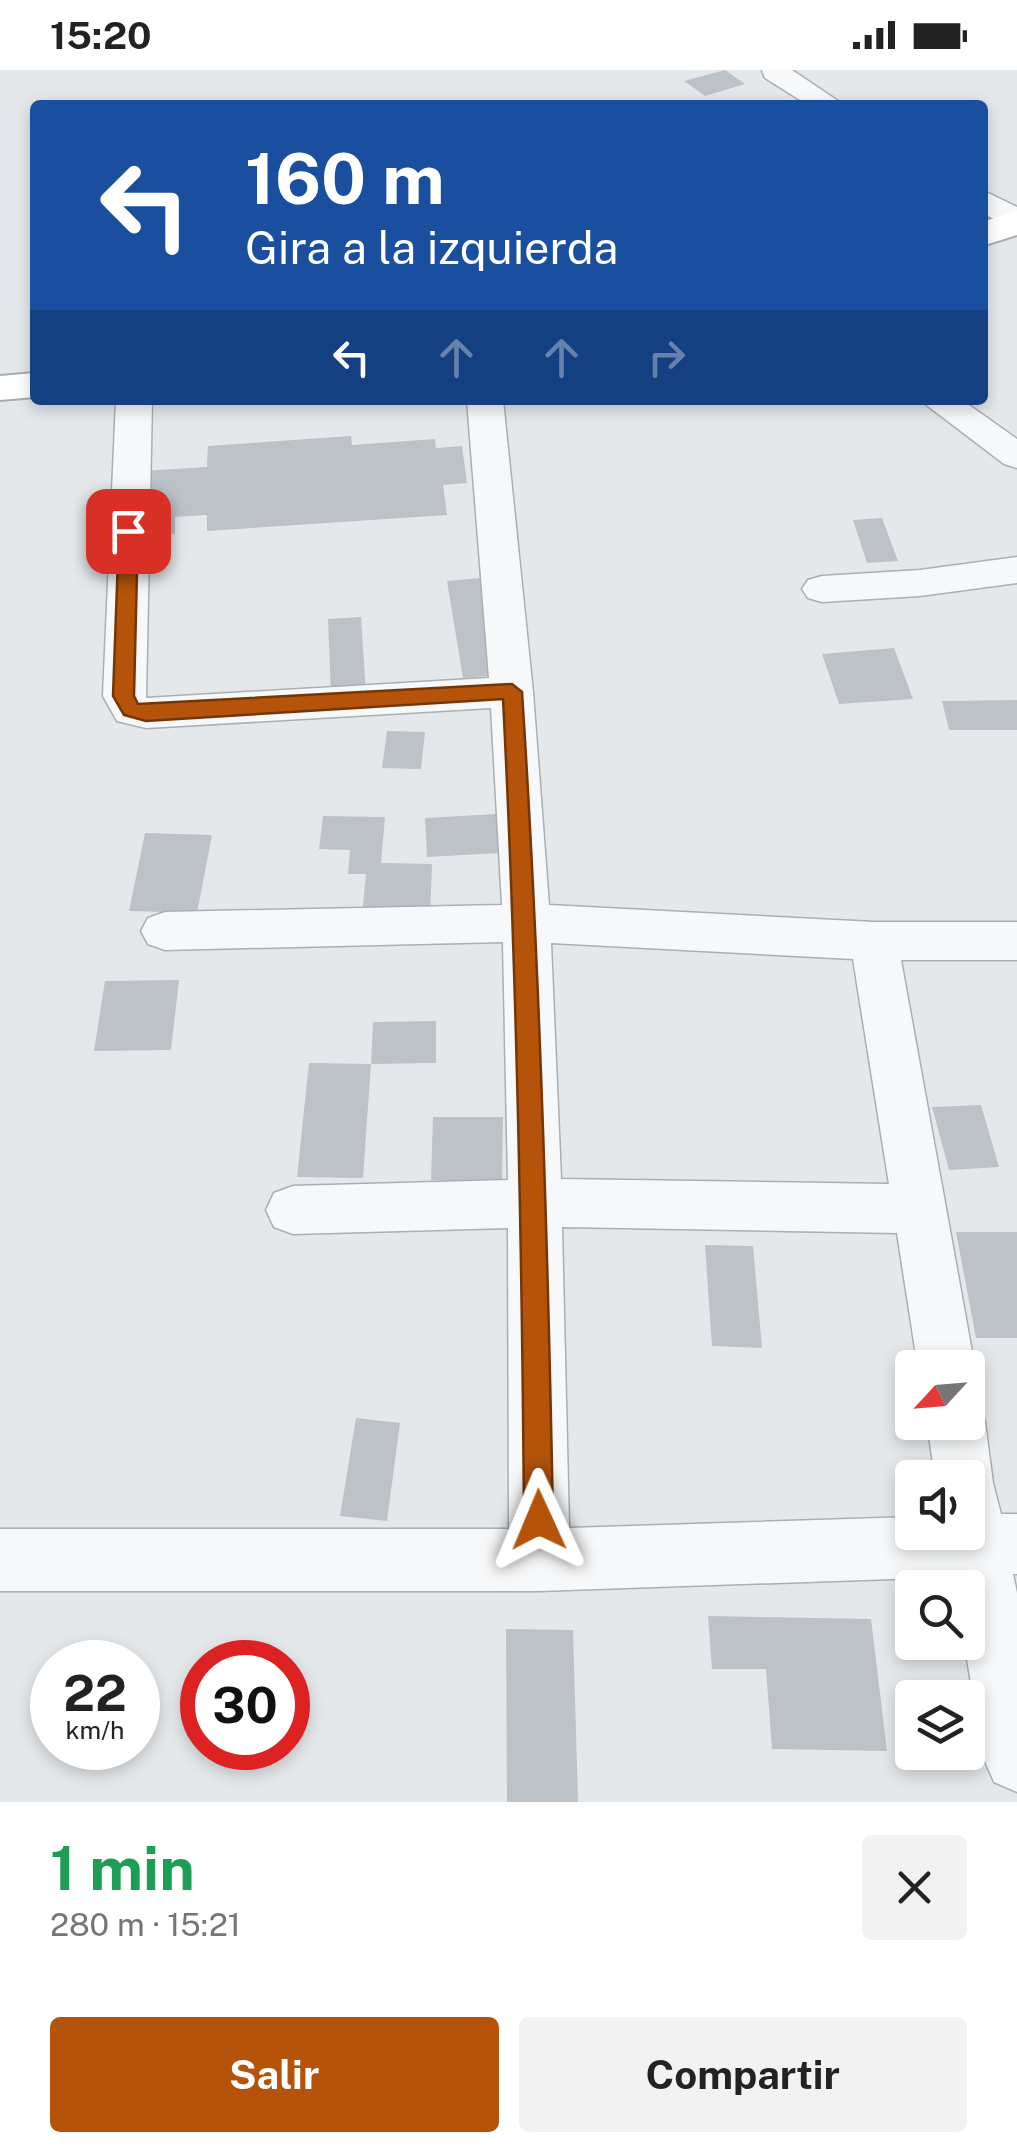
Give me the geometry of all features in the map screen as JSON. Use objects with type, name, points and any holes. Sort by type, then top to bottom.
[{"type":"main road","points":[[988,233],[1017,221]]},
{"type":"main road","points":[[0,388],[30,385]]},
{"type":"street","points":[[776,72],[821,100]]},
{"type":"street","points":[[988,203],[1017,221]]},
{"type":"street","points":[[134,405],[124,696],[132,710],[146,713],[512,692]]},
{"type":"street","points":[[485,405],[512,692],[526,923],[535,1203],[539,1560]]},
{"type":"street","points":[[945,405],[1017,456]]},
{"type":"street","points":[[822,589],[920,583],[1017,570]]},
{"type":"street","points":[[165,931],[526,923],[874,940],[1017,941]]},
{"type":"street","points":[[874,940],[944,1350]]},
{"type":"street","points":[[293,1210],[535,1203],[922,1209]]},
{"type":"street","points":[[0,1560],[539,1560],[987,1528],[1017,1759]]},
{"type":"building","points":[[725,70],[745,84],[705,96],[684,81]]},
{"type":"building","points":[[351,436],[352,445],[435,439],[436,448],[462,446],[467,483],[443,485],[447,515],[207,531],[207,515],[175,517],[175,534],[138,536],[142,471],[207,467],[208,446]]},
{"type":"building","points":[[882,518],[898,561],[867,563],[853,520]]},
{"type":"building","points":[[480,578],[499,675],[463,678],[447,581]]},
{"type":"building","points":[[361,617],[366,694],[331,696],[328,619]]},
{"type":"building","points":[[894,648],[913,699],[839,704],[822,654]]},
{"type":"building","points":[[1017,700],[1017,730],[949,730],[942,701]]},
{"type":"building","points":[[387,731],[425,732],[421,769],[382,768]]},
{"type":"building","points":[[496,814],[500,853],[427,857],[425,818]]},
{"type":"building","points":[[323,816],[385,817],[381,863],[432,864],[430,918],[362,916],[366,874],[348,874],[350,850],[319,849]]},
{"type":"building","points":[[145,833],[212,835],[197,913],[129,911]]},
{"type":"building","points":[[179,980],[171,1050],[94,1051],[105,981]]},
{"type":"building","points":[[436,1021],[436,1063],[371,1064],[373,1022]]},
{"type":"building","points":[[309,1063],[371,1064],[363,1178],[297,1177]]},
{"type":"building","points":[[981,1105],[999,1167],[949,1170],[932,1107]]},
{"type":"building","points":[[433,1117],[503,1117],[502,1182],[431,1180]]},
{"type":"building","points":[[956,1232],[1017,1232],[1017,1338],[976,1338]]},
{"type":"building","points":[[705,1245],[753,1246],[762,1348],[712,1346]]},
{"type":"building","points":[[356,1418],[400,1423],[387,1521],[340,1516]]},
{"type":"building","points":[[708,1616],[871,1619],[887,1751],[772,1749],[766,1669],[712,1669]]},
{"type":"building","points":[[506,1629],[573,1630],[578,1802],[507,1802]]},
{"type":"route","points":[[128,531],[124,696],[132,710],[146,713],[512,692],[526,923],[534,1168],[539,1520]]}]
